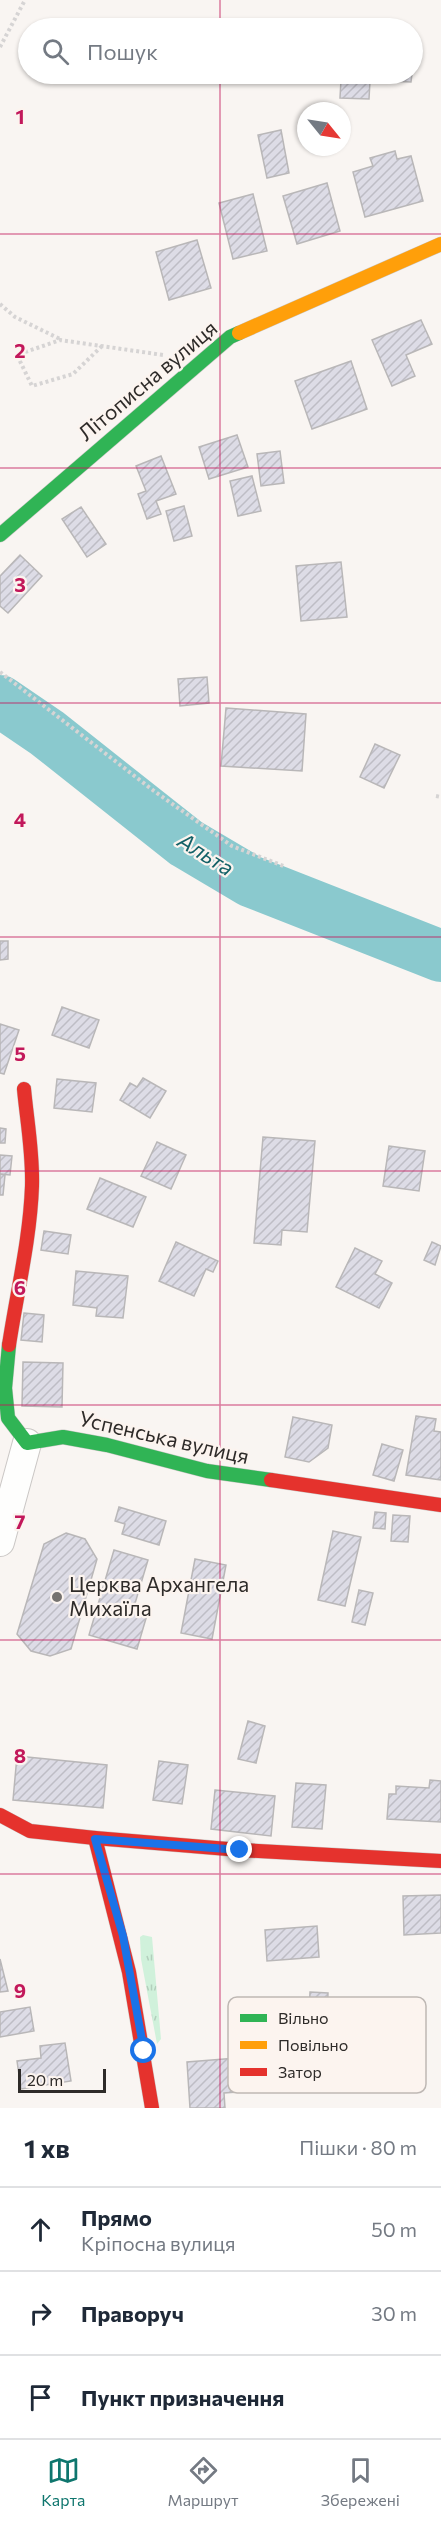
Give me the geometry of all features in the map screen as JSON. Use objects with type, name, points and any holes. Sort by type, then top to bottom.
[{"type":"street","name":"Літописна вулиця","points":[[0,535],[230,337],[441,244]]},
{"type":"street","points":[[0,1542],[27,1443],[7,1416],[3,1401],[5,1344],[23,1274],[32,1196],[32,1170],[24,1089]]},
{"type":"street","name":"Успенська вулиця","points":[[27,1443],[63,1437],[107,1445],[207,1472],[441,1505]]},
{"type":"street","points":[[0,1815],[30,1831],[95,1839],[441,1861]]},
{"type":"street","points":[[95,1839],[123,1936],[139,2020],[152,2108]]},
{"type":"path","points":[[0,47],[24,0]]},
{"type":"path","points":[[0,304],[15,317],[60,340],[166,355]]},
{"type":"path","points":[[60,340],[17,355],[32,386],[73,374],[102,346]]},
{"type":"path","points":[[0,672],[154,790],[232,846],[286,867]]},
{"type":"green space","points":[[143,1935],[152,1937],[161,2039],[157,2044],[141,1959],[140,1937]]},
{"type":"building","points":[[341,84],[370,84],[369,99],[340,98]]},
{"type":"building","points":[[281,130],[289,173],[267,178],[258,135]]},
{"type":"building","points":[[395,151],[397,159],[411,156],[423,201],[365,217],[353,172],[373,166],[370,158]]},
{"type":"building","points":[[327,183],[340,231],[297,244],[283,196]]},
{"type":"building","points":[[253,194],[267,251],[233,259],[219,203]]},
{"type":"building","points":[[197,240],[211,288],[169,300],[156,252]]},
{"type":"building","points":[[421,320],[432,344],[406,355],[415,376],[392,386],[372,340]]},
{"type":"building","points":[[351,361],[367,409],[312,429],[295,381]]},
{"type":"building","points":[[237,435],[248,467],[209,479],[199,447]]},
{"type":"building","points":[[280,451],[284,483],[261,486],[257,454]]},
{"type":"building","points":[[161,456],[176,494],[156,501],[161,514],[147,519],[138,494],[146,491],[136,466]]},
{"type":"building","points":[[252,476],[261,511],[238,516],[230,481]]},
{"type":"building","points":[[184,506],[192,536],[174,541],[166,511]]},
{"type":"building","points":[[81,507],[106,544],[87,557],[62,519]]},
{"type":"building","points":[[20,555],[42,576],[8,613],[0,606],[0,576]]},
{"type":"building","points":[[341,562],[347,617],[301,621],[296,566]]},
{"type":"building","points":[[207,677],[209,703],[180,706],[178,679]]},
{"type":"building","points":[[226,708],[306,714],[302,771],[221,766]]},
{"type":"building","points":[[375,744],[400,755],[384,788],[360,777]]},
{"type":"building","points":[[0,941],[8,941],[8,959],[0,960]]},
{"type":"building","points":[[62,1007],[99,1020],[89,1048],[52,1035]]},
{"type":"building","points":[[0,1024],[19,1030],[4,1074],[0,1073]]},
{"type":"building","points":[[143,1078],[166,1091],[150,1118],[120,1100],[130,1083],[137,1087]]},
{"type":"building","points":[[57,1079],[96,1083],[92,1112],[54,1108]]},
{"type":"building","points":[[0,1128],[6,1129],[5,1143],[0,1143]]},
{"type":"building","points":[[263,1137],[315,1141],[307,1232],[282,1230],[281,1245],[254,1243]]},
{"type":"building","points":[[157,1142],[186,1155],[171,1189],[141,1176]]},
{"type":"building","points":[[389,1146],[425,1151],[419,1191],[383,1186]]},
{"type":"building","points":[[0,1155],[12,1156],[10,1175],[0,1174]]},
{"type":"building","points":[[0,1174],[5,1175],[3,1195],[0,1195]]},
{"type":"building","points":[[100,1178],[146,1197],[133,1227],[87,1209]]},
{"type":"building","points":[[44,1231],[71,1235],[68,1254],[41,1250]]},
{"type":"building","points":[[176,1242],[218,1261],[213,1272],[206,1269],[194,1296],[159,1281]]},
{"type":"building","points":[[432,1242],[441,1246],[435,1265],[424,1260]]},
{"type":"building","points":[[355,1248],[382,1261],[375,1274],[392,1283],[379,1308],[336,1287]]},
{"type":"building","points":[[76,1271],[128,1276],[123,1318],[96,1316],[97,1308],[73,1305]]},
{"type":"building","points":[[24,1313],[44,1315],[42,1342],[21,1340]]},
{"type":"building","points":[[23,1362],[63,1363],[62,1407],[22,1406]]},
{"type":"building","points":[[416,1416],[436,1419],[434,1431],[441,1432],[441,1480],[406,1475]]},
{"type":"building","points":[[293,1417],[332,1425],[328,1448],[309,1462],[285,1457]]},
{"type":"building","points":[[382,1444],[403,1450],[394,1481],[373,1475]]},
{"type":"building","points":[[119,1507],[166,1521],[159,1545],[122,1534],[125,1524],[115,1521]]},
{"type":"building","points":[[375,1512],[386,1513],[385,1529],[373,1528]]},
{"type":"building","points":[[393,1515],[410,1516],[408,1542],[391,1541]]},
{"type":"building","points":[[333,1531],[361,1537],[345,1606],[318,1600]]},
{"type":"building","name":"Церква Архангела Михаїла","points":[[66,1533],[85,1539],[97,1559],[71,1649],[50,1656],[31,1651],[17,1634],[44,1544]]},
{"type":"building","points":[[114,1550],[148,1560],[133,1610],[147,1615],[137,1649],[89,1635]]},
{"type":"building","points":[[195,1559],[226,1565],[212,1639],[181,1633]]},
{"type":"building","points":[[359,1590],[373,1593],[365,1625],[352,1622]]},
{"type":"building","points":[[248,1721],[265,1726],[256,1763],[238,1759]]},
{"type":"building","points":[[17,1756],[107,1765],[103,1808],[13,1800]]},
{"type":"building","points":[[159,1761],[188,1765],[182,1804],[153,1800]]},
{"type":"building","points":[[430,1780],[441,1781],[441,1822],[387,1819],[389,1794],[396,1794],[396,1786],[429,1788]]},
{"type":"building","points":[[296,1783],[326,1785],[322,1829],[292,1827]]},
{"type":"building","points":[[215,1790],[275,1796],[271,1836],[211,1829]]},
{"type":"building","points":[[441,1895],[441,1933],[404,1935],[403,1896]]},
{"type":"building","points":[[317,1926],[319,1957],[267,1961],[265,1930]]},
{"type":"building","points":[[0,1959],[8,1991],[0,1992]]},
{"type":"building","points":[[310,1992],[328,1993],[328,1997],[310,1997]]},
{"type":"building","points":[[30,2007],[34,2031],[0,2037],[0,2012]]},
{"type":"building","points":[[65,2043],[71,2081],[21,2089],[17,2061],[41,2058],[40,2046]]},
{"type":"building","points":[[228,2059],[228,2093],[224,2093],[225,2108],[190,2108],[187,2062]]},
{"type":"waterway","name":"Альта","points":[[0,701],[47,733],[186,843],[250,881],[441,956]]},
{"type":"traffic: fast","points":[[0,535],[230,337],[239,333]]},
{"type":"traffic: fast","points":[[9,1345],[5,1388],[8,1418],[27,1443],[63,1437],[107,1445],[207,1471],[271,1480]]},
{"type":"traffic: slow","points":[[239,333],[441,244]]},
{"type":"traffic: jam","points":[[9,1345],[31,1206],[31,1149],[24,1089]]},
{"type":"traffic: jam","points":[[271,1480],[441,1505]]},
{"type":"traffic: jam","points":[[0,1815],[30,1831],[95,1838],[240,1850],[441,1861]]},
{"type":"traffic: jam","points":[[95,1838],[129,1972],[152,2108]]},
{"type":"place","name":"Церква Архангела Михаїла","points":[[57,1597]]},
{"type":"route","points":[[144,2051],[123,1936],[95,1839],[240,1850]]}]
